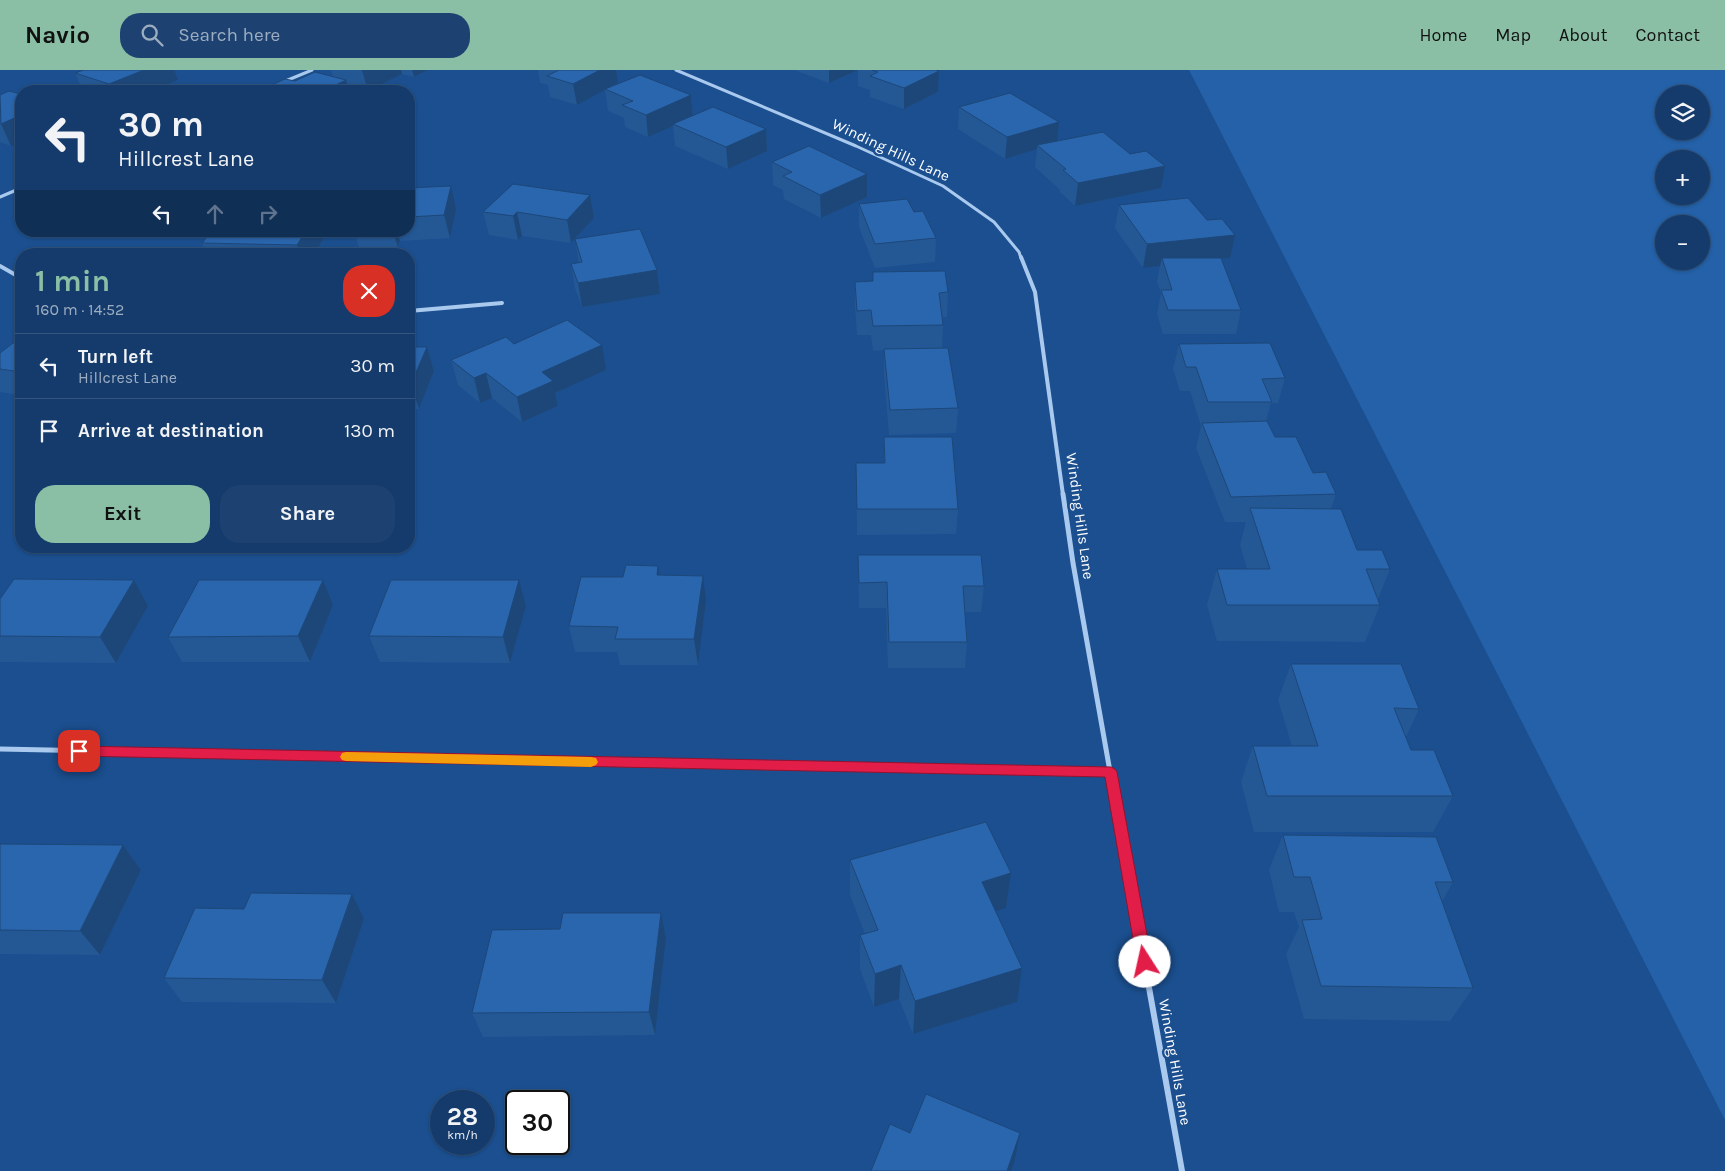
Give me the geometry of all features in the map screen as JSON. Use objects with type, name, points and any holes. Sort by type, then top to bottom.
[{"type":"street","points":[[277,84],[312,70]]},
{"type":"street","name":"Winding Hills Lane","points":[[676,70],[856,146],[943,186],[994,222],[1019,252],[1035,292],[1073,563],[1182,1171]]},
{"type":"street","points":[[0,197],[15,191]]},
{"type":"street","points":[[0,266],[15,275]]},
{"type":"street","points":[[415,310],[502,303]]},
{"type":"street","points":[[0,749],[1111,772]]},
{"type":"shaded area","points":[[1189,70],[1725,70],[1725,1120]]},
{"type":"building","points":[[84,70],[144,70],[109,84],[75,73]]},
{"type":"building","points":[[559,70],[600,70],[573,84],[547,76]]},
{"type":"building","points":[[872,70],[939,71],[904,88],[870,76],[878,72]]},
{"type":"building","points":[[315,72],[346,80],[336,85],[272,85],[285,79],[295,81]]},
{"type":"building","points":[[640,75],[691,95],[646,115],[622,105],[633,101],[605,89]]},
{"type":"building","points":[[9,91],[15,92],[15,118],[1,124],[0,95]]},
{"type":"building","points":[[1010,93],[1059,122],[1007,137],[959,107]]},
{"type":"building","points":[[713,107],[766,129],[726,147],[673,124]]},
{"type":"building","points":[[1103,132],[1130,154],[1146,151],[1165,166],[1078,183],[1063,170],[1066,169],[1037,145]]},
{"type":"building","points":[[809,146],[867,174],[820,195],[783,176],[792,172],[772,162]]},
{"type":"building","points":[[513,184],[590,195],[567,220],[517,212],[513,216],[483,212]]},
{"type":"building","points":[[451,186],[444,215],[415,217],[415,188]]},
{"type":"building","points":[[1188,198],[1207,220],[1222,219],[1235,235],[1147,244],[1119,205]]},
{"type":"building","points":[[907,199],[914,212],[923,211],[936,238],[875,244],[859,204]]},
{"type":"building","points":[[640,229],[657,270],[578,283],[571,264],[582,262],[575,239]]},
{"type":"building","points":[[207,237],[302,237],[297,245],[202,243]]},
{"type":"building","points":[[1162,258],[1221,258],[1241,310],[1168,310],[1161,290],[1172,290]]},
{"type":"building","points":[[945,271],[948,292],[939,293],[943,325],[873,326],[871,310],[857,311],[855,282],[873,281],[873,272]]},
{"type":"building","points":[[567,320],[602,345],[542,372],[553,381],[517,397],[486,373],[474,378],[451,360],[506,337],[514,344]]},
{"type":"building","points":[[15,342],[15,371],[0,369],[0,353]]},
{"type":"building","points":[[1270,343],[1285,378],[1262,379],[1272,402],[1208,402],[1196,367],[1186,367],[1179,344]]},
{"type":"building","points":[[415,347],[427,347],[415,375]]},
{"type":"building","points":[[948,348],[958,408],[890,410],[884,349]]},
{"type":"building","points":[[1267,421],[1275,437],[1296,437],[1313,473],[1326,472],[1336,494],[1231,497],[1202,423]]},
{"type":"building","points":[[884,437],[952,437],[958,509],[857,509],[856,463],[885,463]]},
{"type":"building","points":[[1250,508],[1341,509],[1357,550],[1382,550],[1390,569],[1366,569],[1380,605],[1227,605],[1217,569],[1270,569]]},
{"type":"building","points":[[858,555],[981,555],[984,586],[963,586],[967,642],[889,642],[887,582],[859,583]]},
{"type":"building","points":[[626,565],[658,566],[657,575],[703,576],[694,639],[615,639],[618,627],[569,626],[581,577],[623,577]]},
{"type":"building","points":[[14,579],[134,580],[100,637],[0,636],[0,599]]},
{"type":"building","points":[[199,580],[323,580],[298,636],[168,637]]},
{"type":"building","points":[[391,580],[519,580],[503,637],[369,636]]},
{"type":"building","points":[[1291,664],[1401,664],[1419,709],[1394,708],[1411,750],[1434,750],[1453,796],[1267,796],[1253,746],[1318,746]]},
{"type":"building","points":[[986,822],[1011,873],[982,882],[1022,968],[915,1001],[901,965],[875,974],[860,935],[878,930],[850,860]]},
{"type":"building","points":[[1283,835],[1436,837],[1453,882],[1435,882],[1473,988],[1321,986],[1302,920],[1322,919],[1310,877],[1294,877]]},
{"type":"building","points":[[0,844],[123,845],[80,931],[0,930]]},
{"type":"building","points":[[251,893],[352,894],[322,980],[164,978],[195,908],[244,909]]},
{"type":"building","points":[[563,913],[661,913],[649,1012],[472,1013],[492,930],[560,929]]},
{"type":"building","points":[[926,1094],[1020,1133],[1007,1171],[871,1171],[890,1124],[910,1133]]},
{"type":"slow traffic","points":[[346,757],[591,762]]},
{"type":"route","points":[[79,751],[1111,772],[1145,962]]}]
